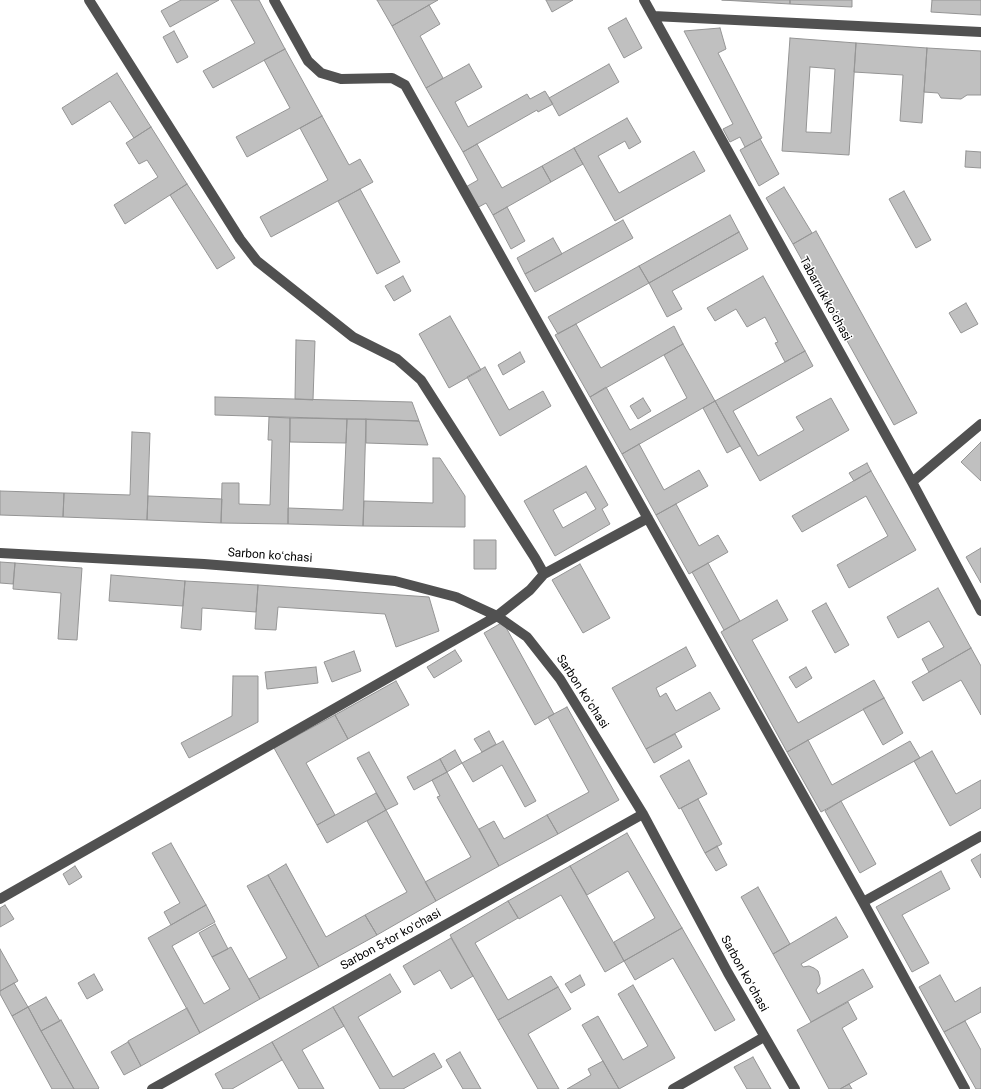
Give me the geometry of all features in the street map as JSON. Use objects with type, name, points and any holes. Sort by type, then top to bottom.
[{"type":"street","points":[[89,0],[240,239],[258,261],[353,337],[397,358],[420,380],[544,574]]},
{"type":"street","points":[[274,0],[308,61],[321,72],[341,79],[392,78],[405,85],[863,902],[965,1089]]},
{"type":"street","name":"Tabarruk koʻchasi","points":[[644,0],[912,482],[981,611]]},
{"type":"street","points":[[653,16],[981,32]]},
{"type":"street","points":[[912,482],[981,424]]},
{"type":"street","points":[[0,899],[497,616],[530,590],[544,574],[648,518]]},
{"type":"street","name":"Sarbon koʻchasi","points":[[0,553],[204,564],[395,581],[456,597],[497,616],[527,637],[560,678],[643,814],[764,1037],[796,1089]]},
{"type":"street","name":"Sarbon 5-tor koʻchasi","points":[[152,1089],[643,814]]},
{"type":"street","points":[[863,902],[981,836]]},
{"type":"street","points":[[673,1089],[764,1037]]},
{"type":"building","points":[[181,0],[219,0],[170,27],[161,11]]},
{"type":"building","points":[[231,0],[259,0],[285,49],[213,88],[203,71],[255,43]]},
{"type":"building","points":[[377,0],[438,0],[392,26]]},
{"type":"building","points":[[546,0],[573,0],[552,12]]},
{"type":"building","points":[[722,0],[790,0],[790,4]]},
{"type":"building","points":[[790,0],[852,0],[852,7],[790,4]]},
{"type":"building","points":[[932,0],[981,0],[981,15],[931,12]]},
{"type":"building","points":[[429,5],[440,24],[420,36],[443,78],[426,88],[392,26]]},
{"type":"building","points":[[626,18],[642,48],[624,58],[608,28]]},
{"type":"building","points":[[720,28],[726,49],[718,53],[762,138],[745,147],[740,137],[730,142],[723,129],[733,124],[684,31]]},
{"type":"building","points":[[174,31],[188,57],[177,63],[163,37]]},
{"type":"building","points":[[790,38],[856,43],[849,155],[782,151]],"holes":[[[810,67],[835,69],[831,133],[806,132]]]},
{"type":"building","points":[[856,43],[927,48],[922,123],[900,121],[903,75],[854,72]]},
{"type":"building","points":[[927,48],[981,51],[981,95],[967,95],[961,99],[941,98],[938,93],[924,92]]},
{"type":"building","points":[[285,49],[322,116],[247,157],[236,137],[290,108],[264,60]]},
{"type":"building","points":[[469,64],[482,87],[455,102],[468,127],[527,94],[530,99],[545,91],[553,104],[538,112],[537,110],[463,152],[426,88]]},
{"type":"building","points":[[609,64],[619,82],[559,116],[549,98]]},
{"type":"building","points":[[117,73],[151,127],[134,138],[110,101],[72,125],[62,108]]},
{"type":"building","points":[[322,116],[349,165],[360,159],[373,182],[271,237],[260,217],[328,180],[300,128]]},
{"type":"building","points":[[627,118],[641,142],[629,149],[625,141],[598,156],[619,193],[694,151],[705,171],[615,221],[574,148]]},
{"type":"building","points":[[151,127],[187,184],[125,224],[114,205],[158,177],[147,160],[139,164],[126,143]]},
{"type":"building","points":[[760,139],[779,174],[759,186],[740,150]]},
{"type":"building","points":[[477,144],[502,188],[542,166],[551,182],[493,215],[486,203],[475,209],[464,188],[478,180],[463,152]]},
{"type":"building","points":[[574,148],[583,164],[551,182],[542,166]]},
{"type":"building","points":[[966,151],[981,152],[981,168],[965,167]]},
{"type":"building","points":[[187,184],[235,258],[217,269],[170,195]]},
{"type":"building","points":[[784,187],[812,233],[793,244],[766,198]]},
{"type":"building","points":[[360,189],[400,262],[377,274],[338,201]]},
{"type":"building","points":[[904,191],[931,240],[916,248],[889,199]]},
{"type":"building","points":[[507,207],[525,241],[511,249],[493,215]]},
{"type":"building","points":[[730,215],[739,232],[649,283],[639,266]]},
{"type":"building","points":[[623,220],[633,238],[535,292],[525,274]]},
{"type":"building","points":[[816,231],[917,413],[894,425],[793,244]]},
{"type":"building","points":[[739,232],[748,249],[672,291],[682,309],[667,317],[649,283]]},
{"type":"building","points":[[553,238],[562,254],[525,274],[517,258]]},
{"type":"building","points":[[639,266],[649,283],[558,334],[548,317]]},
{"type":"building","points":[[403,276],[411,291],[394,301],[385,286]]},
{"type":"building","points":[[763,276],[805,351],[785,362],[775,343],[778,342],[765,317],[747,327],[736,309],[715,321],[707,308]]},
{"type":"building","points":[[966,303],[978,324],[961,333],[949,313]]},
{"type":"building","points":[[450,316],[481,370],[449,388],[419,334]]},
{"type":"building","points":[[576,324],[601,368],[674,326],[683,344],[590,397],[555,335]]},
{"type":"building","points":[[296,340],[315,341],[313,400],[295,399]]},
{"type":"building","points":[[683,344],[715,401],[622,454],[590,397],[606,387],[630,430],[687,398],[664,355]]},
{"type":"building","points":[[805,351],[813,366],[733,411],[758,456],[804,430],[796,417],[831,398],[849,430],[760,481],[715,401]]},
{"type":"building","points":[[520,352],[525,362],[503,375],[498,365]]},
{"type":"building","points":[[485,367],[509,410],[543,391],[551,406],[500,436],[467,377]]},
{"type":"building","points":[[215,397],[412,402],[419,421],[215,415]]},
{"type":"building","points":[[643,398],[651,411],[638,419],[630,406]]},
{"type":"building","points":[[715,401],[740,446],[727,453],[703,408]]},
{"type":"building","points":[[269,417],[290,418],[288,524],[221,523],[222,483],[239,483],[239,504],[270,505],[272,440],[268,440]]},
{"type":"building","points":[[290,418],[347,419],[346,443],[290,442]]},
{"type":"building","points":[[347,419],[366,419],[363,526],[288,524],[288,508],[343,510]]},
{"type":"building","points":[[366,419],[419,421],[428,445],[366,443]]},
{"type":"building","points":[[132,432],[150,433],[147,520],[63,517],[64,493],[130,495]]},
{"type":"building","points":[[981,442],[981,481],[961,462]]},
{"type":"building","points":[[639,444],[664,490],[699,470],[708,486],[656,515],[622,454]]},
{"type":"building","points":[[433,458],[440,458],[465,496],[465,527],[363,526],[364,501],[433,503]]},
{"type":"building","points":[[867,463],[871,471],[854,481],[849,473]]},
{"type":"building","points":[[586,466],[608,505],[602,509],[610,524],[555,556],[524,501]],"holes":[[[586,492],[596,509],[563,528],[553,510]]]},
{"type":"building","points":[[871,471],[916,550],[849,588],[837,565],[888,536],[866,496],[802,532],[792,516]]},
{"type":"building","points":[[0,491],[64,493],[63,517],[0,515]]},
{"type":"building","points":[[148,496],[222,499],[221,523],[147,520]]},
{"type":"building","points":[[676,504],[699,546],[718,535],[728,552],[689,574],[656,515]]},
{"type":"building","points":[[474,540],[496,540],[496,569],[474,569]]},
{"type":"building","points":[[981,548],[981,583],[966,557]]},
{"type":"building","points":[[0,562],[15,563],[13,584],[0,583]]},
{"type":"building","points":[[15,563],[82,568],[77,640],[58,639],[61,593],[13,589]]},
{"type":"building","points":[[708,563],[740,621],[724,630],[692,572]]},
{"type":"building","points":[[580,564],[610,618],[583,633],[552,580]]},
{"type":"building","points":[[111,575],[185,581],[183,606],[109,601]]},
{"type":"building","points":[[185,581],[258,585],[256,612],[202,608],[201,630],[181,628]]},
{"type":"building","points":[[258,585],[429,597],[439,631],[396,647],[385,614],[278,607],[276,630],[255,629]]},
{"type":"building","points":[[938,588],[971,648],[929,672],[922,659],[944,647],[929,621],[898,638],[887,617]]},
{"type":"building","points":[[777,600],[788,620],[752,640],[798,723],[874,680],[884,698],[787,752],[721,632]]},
{"type":"building","points":[[826,603],[849,645],[835,653],[812,611]]},
{"type":"building","points":[[503,622],[554,714],[535,725],[484,633]]},
{"type":"building","points":[[686,647],[696,666],[656,688],[660,697],[666,693],[676,711],[710,692],[720,709],[646,749],[612,688]]},
{"type":"building","points":[[971,648],[981,666],[981,715],[961,680],[923,701],[912,682]]},
{"type":"building","points":[[455,650],[462,661],[434,678],[427,667]]},
{"type":"building","points":[[354,651],[361,671],[332,682],[324,662]]},
{"type":"building","points":[[316,667],[318,683],[267,689],[265,672]]},
{"type":"building","points":[[806,667],[812,678],[796,688],[789,677]]},
{"type":"building","points":[[233,676],[258,676],[258,722],[189,758],[181,743],[232,716]]},
{"type":"building","points":[[396,681],[409,705],[348,739],[335,715]]},
{"type":"building","points":[[884,698],[903,733],[883,745],[863,709]]},
{"type":"building","points":[[567,707],[619,800],[558,834],[547,815],[589,792],[548,717]]},
{"type":"building","points":[[335,715],[348,739],[306,763],[335,815],[317,825],[274,748]]},
{"type":"building","points":[[489,731],[496,744],[482,752],[474,739]]},
{"type":"building","points":[[675,734],[682,747],[654,763],[646,749]]},
{"type":"building","points":[[808,740],[832,785],[910,741],[920,758],[821,812],[787,752]]},
{"type":"building","points":[[503,741],[536,801],[525,807],[502,765],[473,782],[462,763]]},
{"type":"building","points":[[455,750],[462,763],[447,772],[440,759]]},
{"type":"building","points":[[932,751],[956,794],[981,780],[981,808],[950,826],[914,761]]},
{"type":"building","points":[[369,752],[398,804],[386,810],[357,758]]},
{"type":"building","points":[[440,759],[447,772],[414,790],[407,777]]},
{"type":"building","points":[[689,760],[707,794],[679,809],[660,776]]},
{"type":"building","points":[[447,772],[499,866],[436,901],[425,882],[471,857],[437,797],[440,796],[432,780]]},
{"type":"building","points":[[376,793],[386,810],[327,843],[317,825]]},
{"type":"building","points":[[698,799],[722,844],[705,853],[681,808]]},
{"type":"building","points":[[841,801],[876,864],[860,873],[825,811]]},
{"type":"building","points":[[386,810],[436,901],[377,935],[365,915],[407,892],[367,821]]},
{"type":"building","points":[[547,815],[558,834],[499,866],[479,829],[494,821],[504,839]]},
{"type":"building","points":[[627,833],[682,928],[624,961],[614,942],[655,918],[628,871],[587,895],[570,866]]},
{"type":"building","points":[[171,843],[206,905],[171,925],[164,912],[180,903],[152,853]]},
{"type":"building","points":[[717,846],[727,865],[716,871],[705,853]]},
{"type":"building","points":[[981,854],[981,878],[971,860]]},
{"type":"building","points":[[286,864],[326,937],[365,915],[377,935],[319,967],[268,875]]},
{"type":"building","points":[[75,866],[82,877],[69,885],[63,874]]},
{"type":"building","points":[[570,866],[624,961],[605,972],[561,895],[519,919],[508,901]]},
{"type":"building","points":[[941,871],[950,889],[902,915],[929,963],[912,972],[876,907]]},
{"type":"building","points":[[268,875],[319,967],[260,999],[249,979],[287,958],[247,886]]},
{"type":"building","points":[[758,887],[790,944],[773,954],[741,897]]},
{"type":"building","points":[[508,901],[518,918],[475,943],[508,1000],[551,976],[558,987],[498,1020],[450,935]]},
{"type":"building","points":[[5,905],[14,919],[0,927],[0,908]]},
{"type":"building","points":[[206,905],[215,922],[172,946],[204,1004],[230,989],[212,957],[231,947],[260,999],[200,1033],[148,938]]},
{"type":"building","points":[[836,917],[848,937],[801,964],[803,967],[809,966],[818,971],[820,984],[816,990],[818,994],[863,969],[873,987],[811,1022],[773,954]]},
{"type":"building","points":[[215,924],[228,949],[212,957],[199,933]]},
{"type":"building","points":[[682,928],[735,1020],[715,1031],[673,958],[635,980],[624,961]]},
{"type":"building","points":[[451,938],[473,976],[451,989],[440,970],[414,985],[403,966]]},
{"type":"building","points":[[0,949],[18,981],[0,991]]},
{"type":"building","points":[[94,974],[103,990],[87,999],[78,983]]},
{"type":"building","points":[[390,974],[401,992],[358,1017],[393,1077],[434,1053],[442,1067],[403,1089],[380,1089],[333,1007]]},
{"type":"building","points":[[580,975],[585,985],[571,993],[565,984]]},
{"type":"building","points":[[940,975],[955,1002],[981,987],[981,1012],[944,1032],[919,987]]},
{"type":"building","points":[[14,983],[28,1007],[12,1016],[0,994],[0,991]]},
{"type":"building","points":[[633,985],[675,1058],[619,1089],[582,1025],[598,1016],[623,1060],[648,1046],[618,994]]},
{"type":"building","points":[[558,987],[571,1009],[528,1034],[559,1089],[538,1089],[498,1020]]},
{"type":"building","points":[[46,997],[60,1021],[41,1031],[28,1007]]},
{"type":"building","points":[[848,1002],[857,1019],[842,1028],[867,1074],[840,1089],[829,1089],[797,1030]]},
{"type":"building","points":[[28,1007],[74,1089],[52,1089],[12,1016]]},
{"type":"building","points":[[333,1007],[344,1026],[302,1050],[324,1089],[299,1089],[272,1042]]},
{"type":"building","points":[[187,1008],[200,1033],[141,1066],[128,1041]]},
{"type":"building","points":[[61,1020],[99,1088],[98,1089],[74,1089],[41,1031]]},
{"type":"building","points":[[965,1021],[981,1050],[981,1089],[976,1089],[944,1032]]},
{"type":"building","points":[[128,1042],[141,1066],[124,1075],[111,1052]]},
{"type":"building","points":[[272,1042],[282,1060],[232,1089],[223,1089],[215,1074]]},
{"type":"building","points":[[460,1052],[481,1089],[463,1089],[446,1060]]},
{"type":"building","points":[[753,1057],[771,1089],[747,1089],[734,1067]]},
{"type":"building","points":[[603,1061],[619,1089],[567,1089],[591,1075],[588,1069]]},
{"type":"building","points":[[849,1084],[852,1089],[840,1089]]}]
